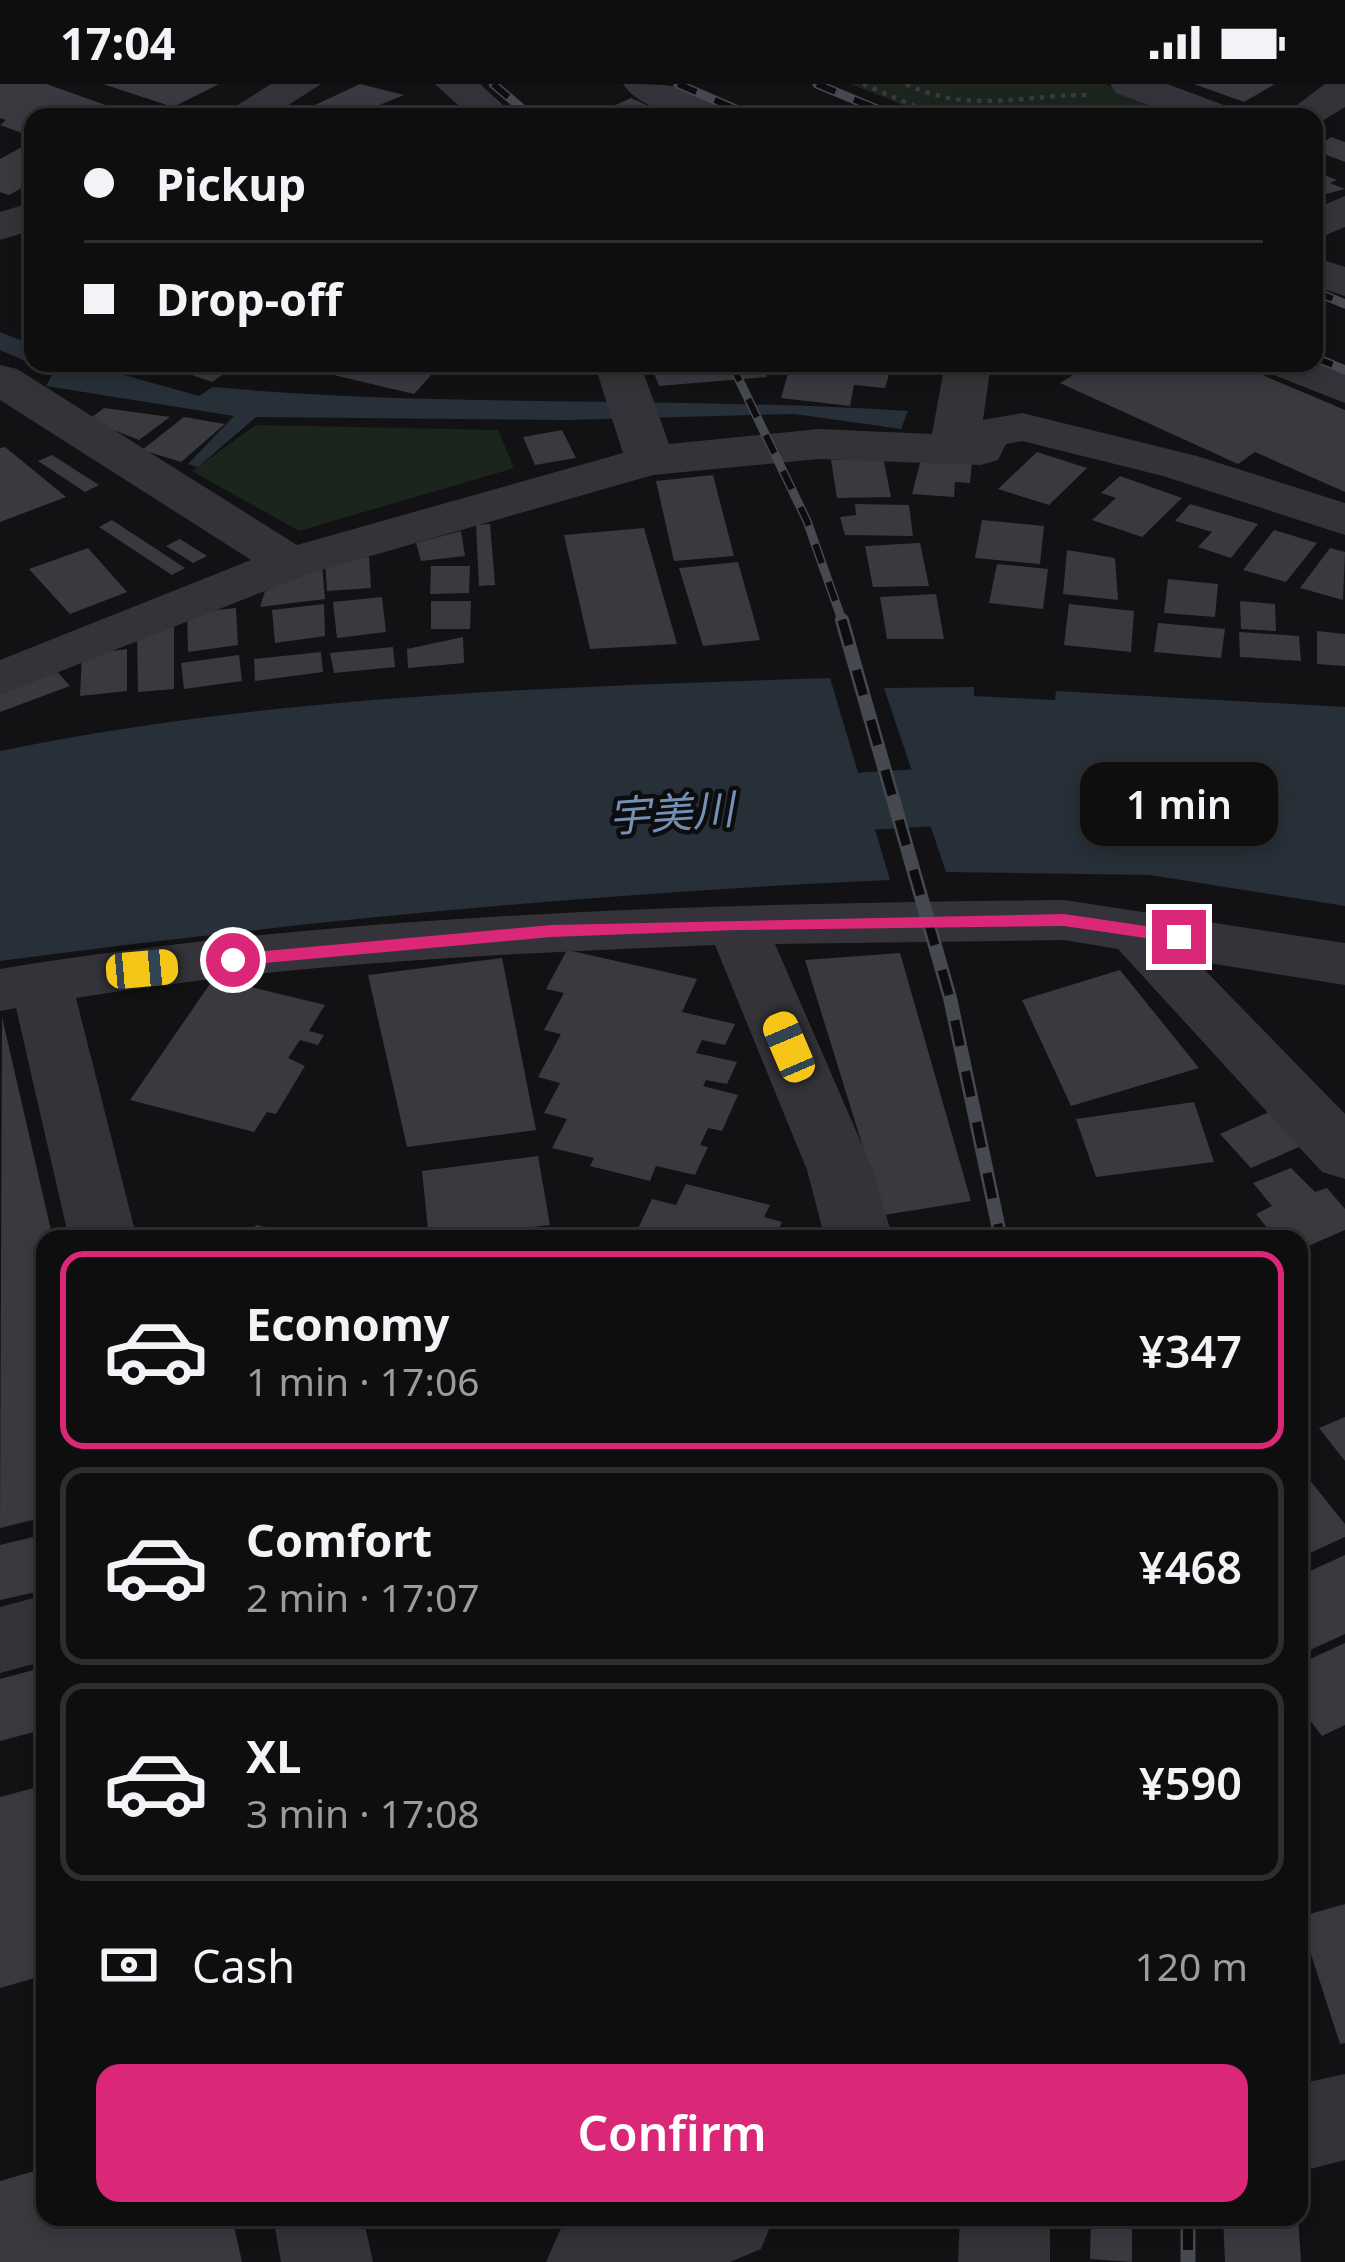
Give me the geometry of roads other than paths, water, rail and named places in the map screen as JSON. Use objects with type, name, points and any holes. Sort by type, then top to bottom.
[{"type":"street","points":[[256,108],[301,84]]},
{"type":"street","points":[[455,84],[485,108]]},
{"type":"street","points":[[643,84],[699,108]]},
{"type":"street","points":[[1314,108],[1345,89]]},
{"type":"street","points":[[1116,91],[1183,108]]},
{"type":"street","points":[[620,372],[650,460]]},
{"type":"street","points":[[954,449],[967,372]]},
{"type":"street","points":[[1306,372],[1345,389]]},
{"type":"street","points":[[0,379],[290,563]]},
{"type":"street","points":[[0,679],[290,563],[650,460],[818,444],[981,450],[984,434],[1022,428],[1180,466],[1345,520]]},
{"type":"street","points":[[100,1230],[20,987],[551,931],[737,924],[1064,920],[1345,964]]},
{"type":"street","points":[[737,924],[840,1170],[857,1230]]},
{"type":"street","points":[[1138,930],[1148,948],[1345,1155]]},
{"type":"street","points":[[0,1640],[36,1630]]},
{"type":"street","points":[[320,2226],[327,2262]]},
{"type":"street","points":[[592,2262],[702,2226]]},
{"type":"street","points":[[1004,2262],[1005,2226]]},
{"type":"water","points":[[0,332],[24,341],[24,360],[0,350]]},
{"type":"water","points":[[113,372],[199,396],[213,387],[386,398],[908,411],[901,429],[795,414],[567,420],[256,417],[198,467],[188,464],[234,416],[46,386],[53,373]]},
{"type":"water","points":[[830,678],[890,880],[444,911],[0,961],[0,751],[205,717],[309,706],[517,690]]},
{"type":"water","points":[[974,687],[974,696],[1055,700],[1056,691],[1345,707],[1345,906],[1150,875],[946,872],[884,688]]},
{"type":"waterway","name":"宇美川","points":[[722,810],[1065,789],[1345,831]]},
{"type":"railway","points":[[493,84],[521,108]]},
{"type":"railway","points":[[678,84],[733,108]]},
{"type":"railway","points":[[817,84],[874,108]]},
{"type":"railway","points":[[1323,295],[1345,304]]},
{"type":"railway","points":[[1323,361],[1345,370]]},
{"type":"railway","points":[[735,372],[807,521],[842,621]]},
{"type":"railway","points":[[842,621],[950,998],[999,1230]]},
{"type":"railway","points":[[1188,2226],[1188,2262]]}]
